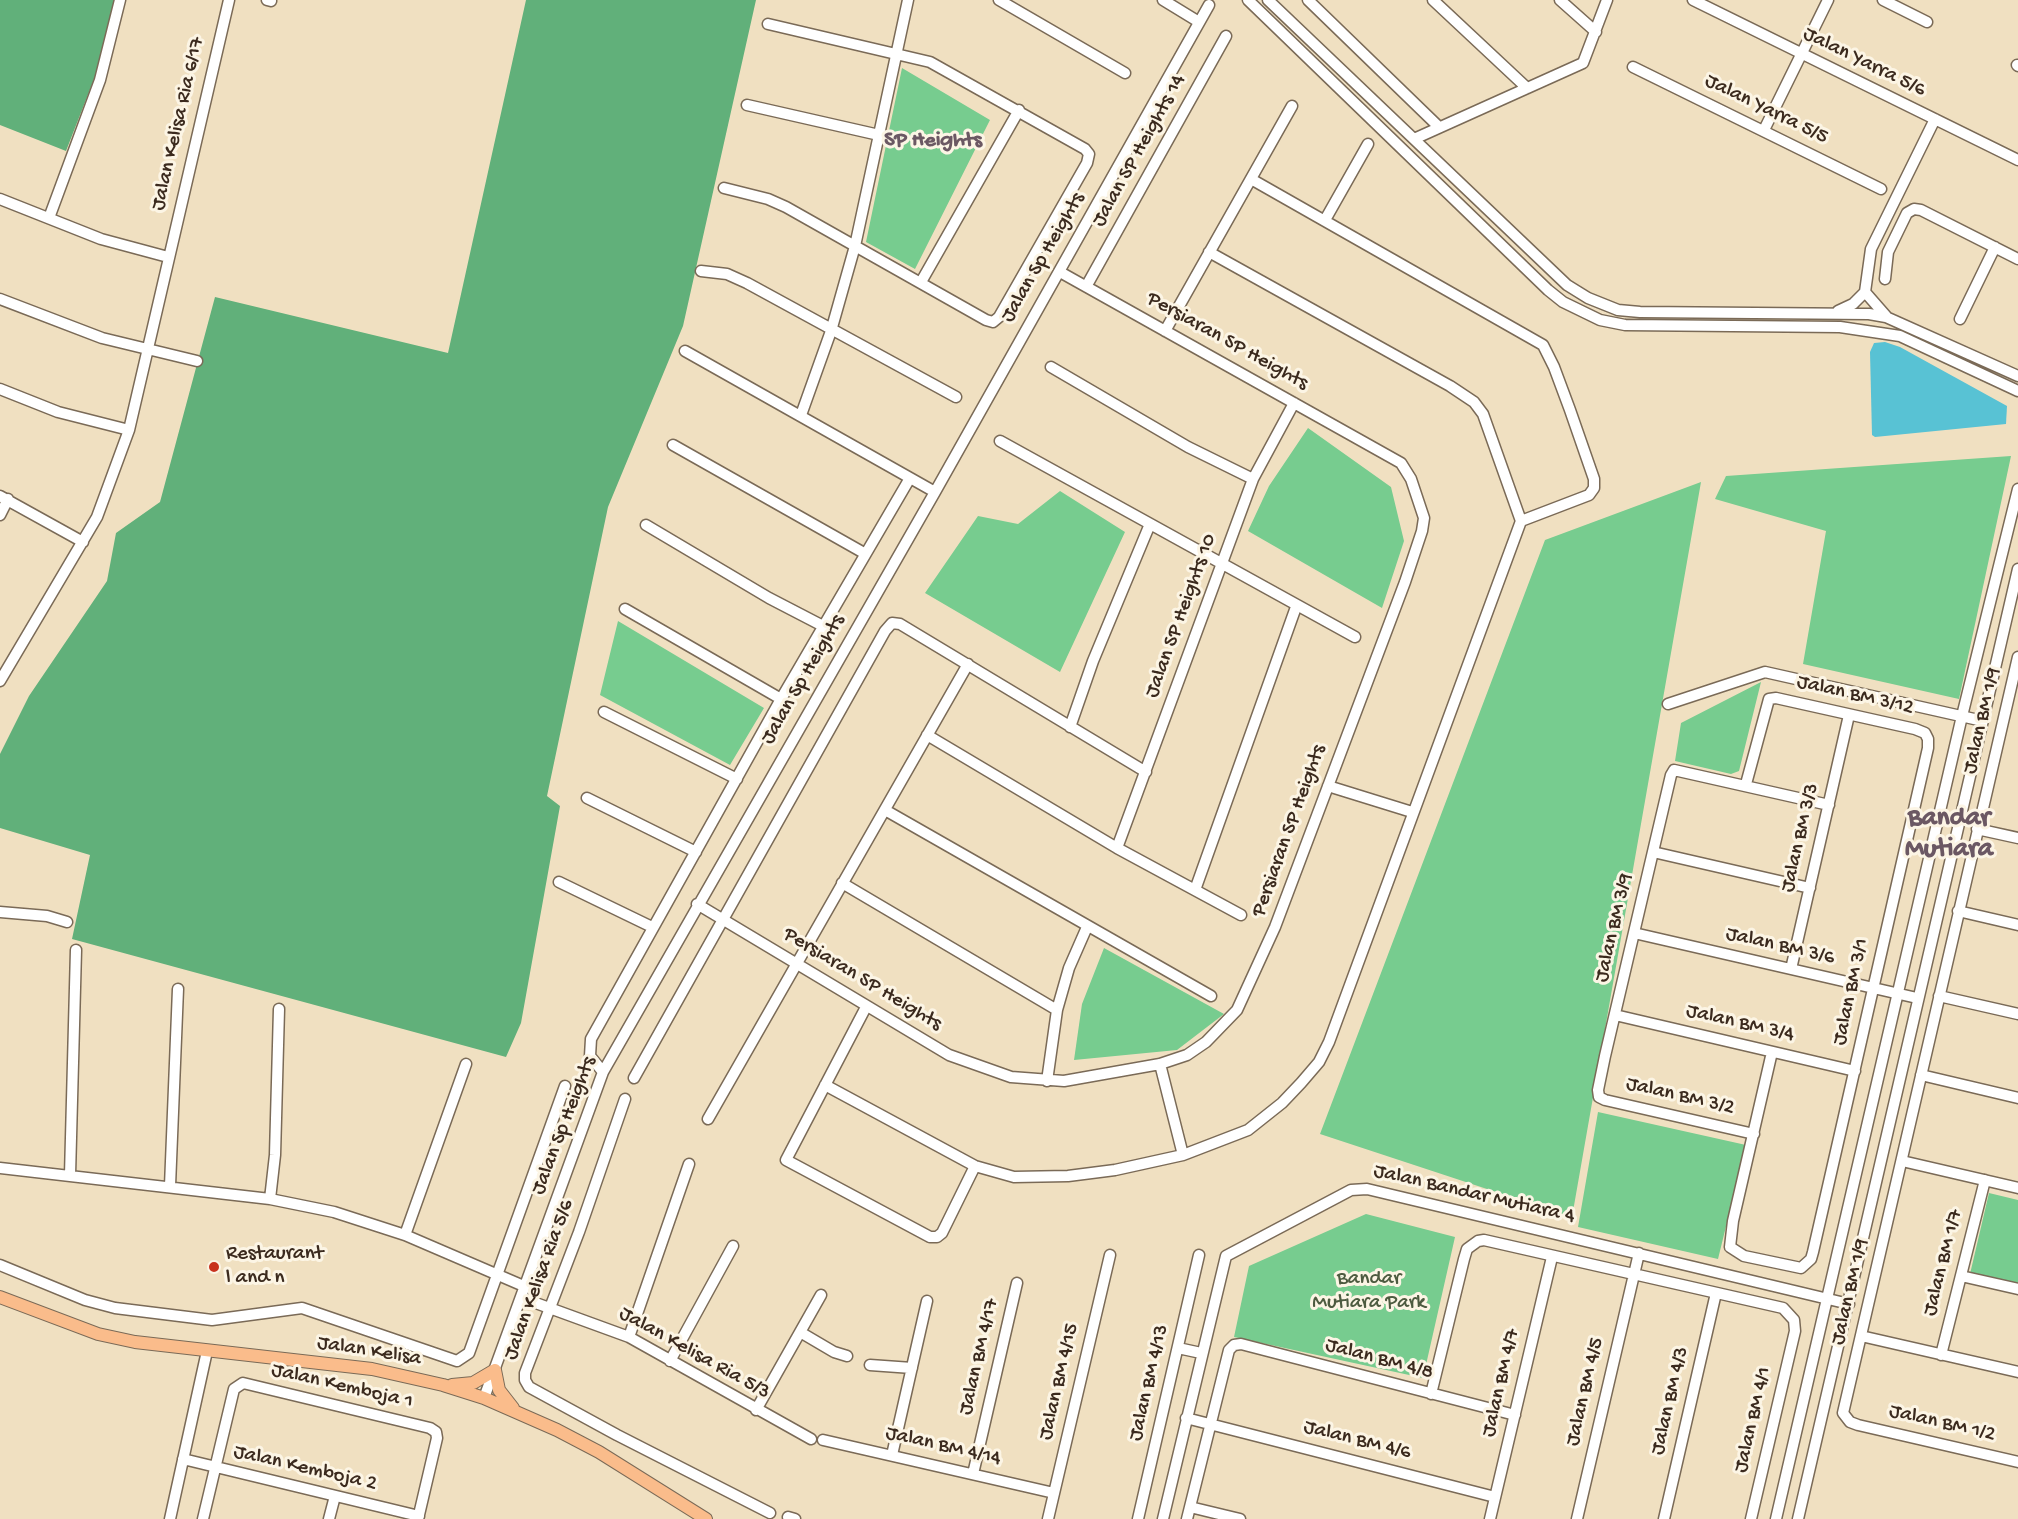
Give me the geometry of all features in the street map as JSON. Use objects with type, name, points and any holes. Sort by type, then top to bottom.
[{"type":"main road","name":"Jalan Kelisa","points":[[0,1297],[112,1337],[207,1351],[372,1370],[443,1385],[516,1411],[599,1452],[706,1519]]},
{"type":"main road","points":[[443,1385],[473,1383],[495,1370],[499,1390],[516,1411]]},
{"type":"street","points":[[49,218],[100,80],[120,0]]},
{"type":"street","name":"Jalan Kelisa Ria 6/17","points":[[0,681],[83,542],[111,483],[129,430],[229,0]]},
{"type":"street","points":[[801,415],[831,331],[855,246],[908,0]]},
{"type":"street","points":[[999,0],[1125,73]]},
{"type":"street","points":[[1163,0],[1199,22]]},
{"type":"street","points":[[1248,0],[1563,302],[1600,320],[1625,325],[1840,327],[1891,334],[2018,391]]},
{"type":"street","points":[[1268,0],[1567,285],[1588,298],[1618,310],[1640,312],[1869,314],[1890,319],[2018,376]]},
{"type":"street","points":[[1308,0],[1439,127]]},
{"type":"street","points":[[1433,0],[1527,88]]},
{"type":"street","points":[[1560,0],[1596,32]]},
{"type":"street","points":[[1414,139],[1583,63],[1607,0]]},
{"type":"street","name":"Jalan Yarra 5/6","points":[[1693,0],[1800,55],[2018,160]]},
{"type":"street","points":[[1764,130],[1828,0]]},
{"type":"street","points":[[1883,0],[1927,22]]},
{"type":"street","name":"Jalan Sp Heights","points":[[484,1398],[603,1072],[1060,272],[1209,5]]},
{"type":"street","points":[[724,188],[768,199],[993,322],[999,317],[1087,163],[1089,154],[1085,149],[930,62],[897,52],[768,24]]},
{"type":"street","name":"Jalan SP Heights 14","points":[[1087,285],[1226,36]]},
{"type":"street","name":"Jalan Yarra 5/5","points":[[1633,67],[1881,189]]},
{"type":"street","points":[[747,105],[879,135]]},
{"type":"street","points":[[1165,331],[1292,106]]},
{"type":"street","points":[[921,282],[1019,110]]},
{"type":"street","points":[[1834,313],[1853,304],[1865,292],[1871,249],[1935,119]]},
{"type":"street","points":[[1325,220],[1368,144]]},
{"type":"street","points":[[1251,179],[1542,345],[1566,399],[1594,479],[1594,488],[1589,495],[1521,521]]},
{"type":"street","points":[[0,199],[101,239],[168,257]]},
{"type":"street","points":[[1886,279],[1888,252],[1907,213],[1914,209],[1921,210],[2018,259]]},
{"type":"street","points":[[1960,319],[1995,247]]},
{"type":"street","points":[[825,1085],[975,1166],[1014,1177],[1068,1176],[1115,1170],[1183,1155],[1248,1130],[1282,1103],[1318,1062],[1329,1042],[1521,521],[1483,414],[1474,402],[1450,386],[1209,252]]},
{"type":"street","points":[[701,271],[727,274],[747,283],[799,310],[831,331],[956,397]]},
{"type":"street","name":"Persiaran SP Heights","points":[[697,904],[795,965],[949,1055],[985,1070],[1011,1077],[1047,1082],[1160,1064],[1187,1054],[1206,1042],[1237,1010],[1275,927],[1405,582],[1424,518],[1411,479],[1401,463],[1087,285],[1060,272]]},
{"type":"street","points":[[1865,292],[1871,302],[1890,319]]},
{"type":"street","points":[[0,299],[102,338],[197,361]]},
{"type":"street","points":[[685,351],[935,492]]},
{"type":"street","points":[[1051,367],[1188,447],[1253,479]]},
{"type":"street","points":[[0,389],[58,412],[129,430]]},
{"type":"street","name":"Jalan SP Heights 10","points":[[1118,848],[1253,479],[1294,403]]},
{"type":"street","points":[[1000,441],[1296,607],[1354,637]]},
{"type":"street","points":[[673,445],[864,553]]},
{"type":"street","points":[[603,1072],[590,1056],[591,1039],[781,699],[909,478]]},
{"type":"street","points":[[1776,1519],[1829,1299],[1962,716],[2018,489]]},
{"type":"street","points":[[0,515],[4,498],[83,542]]},
{"type":"street","points":[[1070,727],[1093,662],[1150,524]]},
{"type":"street","points":[[646,525],[769,598],[823,626]]},
{"type":"street","points":[[1798,1519],[1849,1304],[1917,998],[2017,575],[1997,573]]},
{"type":"street","points":[[1195,890],[1296,607]]},
{"type":"street","points":[[625,609],[781,699]]},
{"type":"street","points":[[634,1078],[879,641],[892,623],[900,624],[1146,772]]},
{"type":"street","name":"Jalan BM 1/9","points":[[1858,1425],[1850,1422],[1843,1413],[2018,657]]},
{"type":"street","points":[[708,1119],[968,664]]},
{"type":"street","points":[[1668,704],[1765,672],[1983,720]]},
{"type":"street","name":"Jalan BM 3/12","points":[[1746,784],[1769,699],[1776,698],[1916,729],[1925,733],[1928,739]]},
{"type":"street","points":[[604,712],[737,779]]},
{"type":"street","name":"Jalan BM 3/3","points":[[1791,969],[1849,715]]},
{"type":"street","points":[[927,735],[1118,848],[1241,915]]},
{"type":"street","name":"Jalan BM 3/1","points":[[1754,1134],[1733,1221],[1730,1247],[1738,1254],[1796,1268],[1806,1265],[1813,1252],[1855,1071],[1928,748],[1928,739]]},
{"type":"street","name":"Jalan BM 3/9","points":[[1599,1096],[1598,1090],[1671,775],[1674,770],[1746,784]]},
{"type":"street","points":[[1746,784],[1829,805]]},
{"type":"street","points":[[1328,786],[1412,812]]},
{"type":"street","points":[[587,798],[696,852]]},
{"type":"street","points":[[885,810],[1086,927],[1211,996]]},
{"type":"street","points":[[1977,829],[2018,838]]},
{"type":"street","points":[[1653,852],[1810,888]]},
{"type":"street","points":[[559,882],[652,927]]},
{"type":"street","points":[[842,883],[1057,1010]]},
{"type":"street","points":[[0,912],[47,916],[67,922]]},
{"type":"street","points":[[1958,912],[2018,925]]},
{"type":"street","points":[[1047,1082],[1057,1010],[1069,968],[1086,927]]},
{"type":"street","name":"Jalan BM 3/6","points":[[1634,933],[1917,998]]},
{"type":"street","points":[[70,1175],[76,950]]},
{"type":"street","points":[[170,1186],[178,989]]},
{"type":"street","points":[[1939,996],[2018,1014]]},
{"type":"street","points":[[866,1007],[786,1160],[789,1164],[930,1237],[937,1237],[942,1233],[975,1166]]},
{"type":"street","points":[[270,1199],[275,1155],[279,1009]]},
{"type":"street","name":"Jalan BM 3/4","points":[[1615,1015],[1855,1071]]},
{"type":"street","points":[[1754,1134],[1772,1052]]},
{"type":"street","points":[[405,1235],[466,1064]]},
{"type":"street","points":[[1160,1064],[1183,1155]]},
{"type":"street","points":[[1921,1075],[2018,1098]]},
{"type":"street","points":[[0,1265],[92,1302],[116,1308],[212,1320],[297,1307],[457,1361],[469,1353],[566,1086]]},
{"type":"street","name":"Jalan BM 3/2","points":[[1599,1096],[1605,1100],[1754,1134]]},
{"type":"street","name":"Jalan Kelisa Ria 5/6","points":[[625,1099],[579,1232],[525,1373],[529,1387],[720,1490],[770,1513]]},
{"type":"street","points":[[1902,1161],[2018,1188]]},
{"type":"street","points":[[629,1338],[688,1164]]},
{"type":"street","points":[[0,1168],[270,1199],[334,1212],[405,1235],[526,1287]]},
{"type":"street","name":"Jalan BM 1/7","points":[[1941,1355],[1985,1180]]},
{"type":"street","name":"Jalan Bandar Mutiara 4","points":[[1163,1519],[1200,1353],[1226,1256],[1351,1190],[1367,1189],[1849,1304]]},
{"type":"street","points":[[1431,1394],[1464,1258],[1472,1244],[1484,1240],[1716,1293]]},
{"type":"street","points":[[670,1361],[733,1246]]},
{"type":"street","name":"Jalan BM 4/5","points":[[1577,1519],[1639,1253]]},
{"type":"street","name":"Jalan BM 4/15","points":[[1048,1519],[1110,1255]]},
{"type":"street","name":"Jalan BM 4/13","points":[[1138,1519],[1199,1255]]},
{"type":"street","name":"Jalan BM 4/7","points":[[1490,1519],[1552,1257]]},
{"type":"street","points":[[1961,1276],[2018,1288]]},
{"type":"street","name":"Jalan BM 4/17","points":[[973,1474],[1017,1283]]},
{"type":"street","name":"Jalan BM 4/1","points":[[1716,1293],[1783,1308],[1794,1320],[1795,1331],[1751,1519]]},
{"type":"street","name":"Jalan BM 4/3","points":[[1664,1519],[1716,1293]]},
{"type":"street","points":[[756,1410],[821,1295]]},
{"type":"street","name":"Jalan Kelisa Ria 5/3","points":[[522,1298],[629,1338],[810,1439]]},
{"type":"street","points":[[892,1455],[927,1301]]},
{"type":"street","points":[[800,1332],[834,1352],[847,1356]]},
{"type":"street","points":[[1862,1336],[2018,1372]]},
{"type":"street","name":"Jalan BM 4/8","points":[[1209,1424],[1228,1350],[1234,1345],[1515,1415]]},
{"type":"street","points":[[1178,1348],[1200,1353]]},
{"type":"street","points":[[170,1519],[207,1351]]},
{"type":"street","points":[[870,1365],[912,1368]]},
{"type":"street","name":"Jalan Kemboja 1","points":[[215,1467],[234,1389],[238,1385],[243,1383],[353,1409],[430,1428],[436,1432],[437,1438],[418,1517]]},
{"type":"street","name":"Jalan BM 4/6","points":[[1186,1418],[1496,1497]]},
{"type":"street","points":[[1187,1519],[1209,1424]]},
{"type":"street","name":"Jalan BM 1/2","points":[[1858,1425],[2018,1462]]},
{"type":"street","name":"Jalan BM 4/14","points":[[823,1440],[1054,1493]]},
{"type":"street","name":"Jalan Kemboja 2","points":[[183,1460],[418,1517]]},
{"type":"street","points":[[203,1519],[215,1467]]},
{"type":"street","points":[[329,1519],[334,1496]]},
{"type":"street","points":[[1190,1507],[1240,1519]]},
{"type":"green space","points":[[0,0],[115,0],[96,74],[66,151],[0,125]]},
{"type":"green space","points":[[526,0],[756,0],[683,326],[608,507],[547,796],[560,806],[521,1023],[506,1057],[72,939],[90,855],[0,828],[0,754],[29,696],[107,581],[116,533],[160,502],[215,297],[448,353]]},
{"type":"green space","points":[[902,68],[990,120],[915,269],[866,242]]},
{"type":"green space","points":[[1308,428],[1391,487],[1404,541],[1382,608],[1248,531],[1269,486]]},
{"type":"green space","points":[[2011,456],[1959,699],[1803,664],[1826,531],[1715,499],[1726,476]]},
{"type":"green space","points":[[1701,482],[1572,1217],[1320,1134],[1545,540]]},
{"type":"green space","points":[[1060,491],[1125,532],[1060,672],[925,593],[978,516],[1018,524]]},
{"type":"green space","points":[[618,621],[764,708],[730,765],[600,695]]},
{"type":"green space","points":[[1761,682],[1739,771],[1731,774],[1675,761],[1681,723]]},
{"type":"green space","points":[[1104,948],[1224,1014],[1177,1050],[1074,1060],[1082,1004]]},
{"type":"green space","points":[[1598,1112],[1746,1145],[1718,1259],[1578,1227]]},
{"type":"green space","points":[[1989,1193],[2018,1200],[2018,1285],[1970,1274]]},
{"type":"green space","name":"Bandar Mutiara Park","points":[[1366,1214],[1455,1237],[1423,1378],[1234,1337],[1249,1266]]},
{"type":"water","points":[[1885,342],[1900,347],[2007,406],[2006,424],[1875,437],[1872,435],[1870,352],[1874,343]]},
{"type":"place","name":"Restaurant l and n","points":[[214,1267]]},
{"type":"district","name":"SP Heights","points":[[933,142]]},
{"type":"district","name":"Bandar Mutiara","points":[[1949,836]]}]
